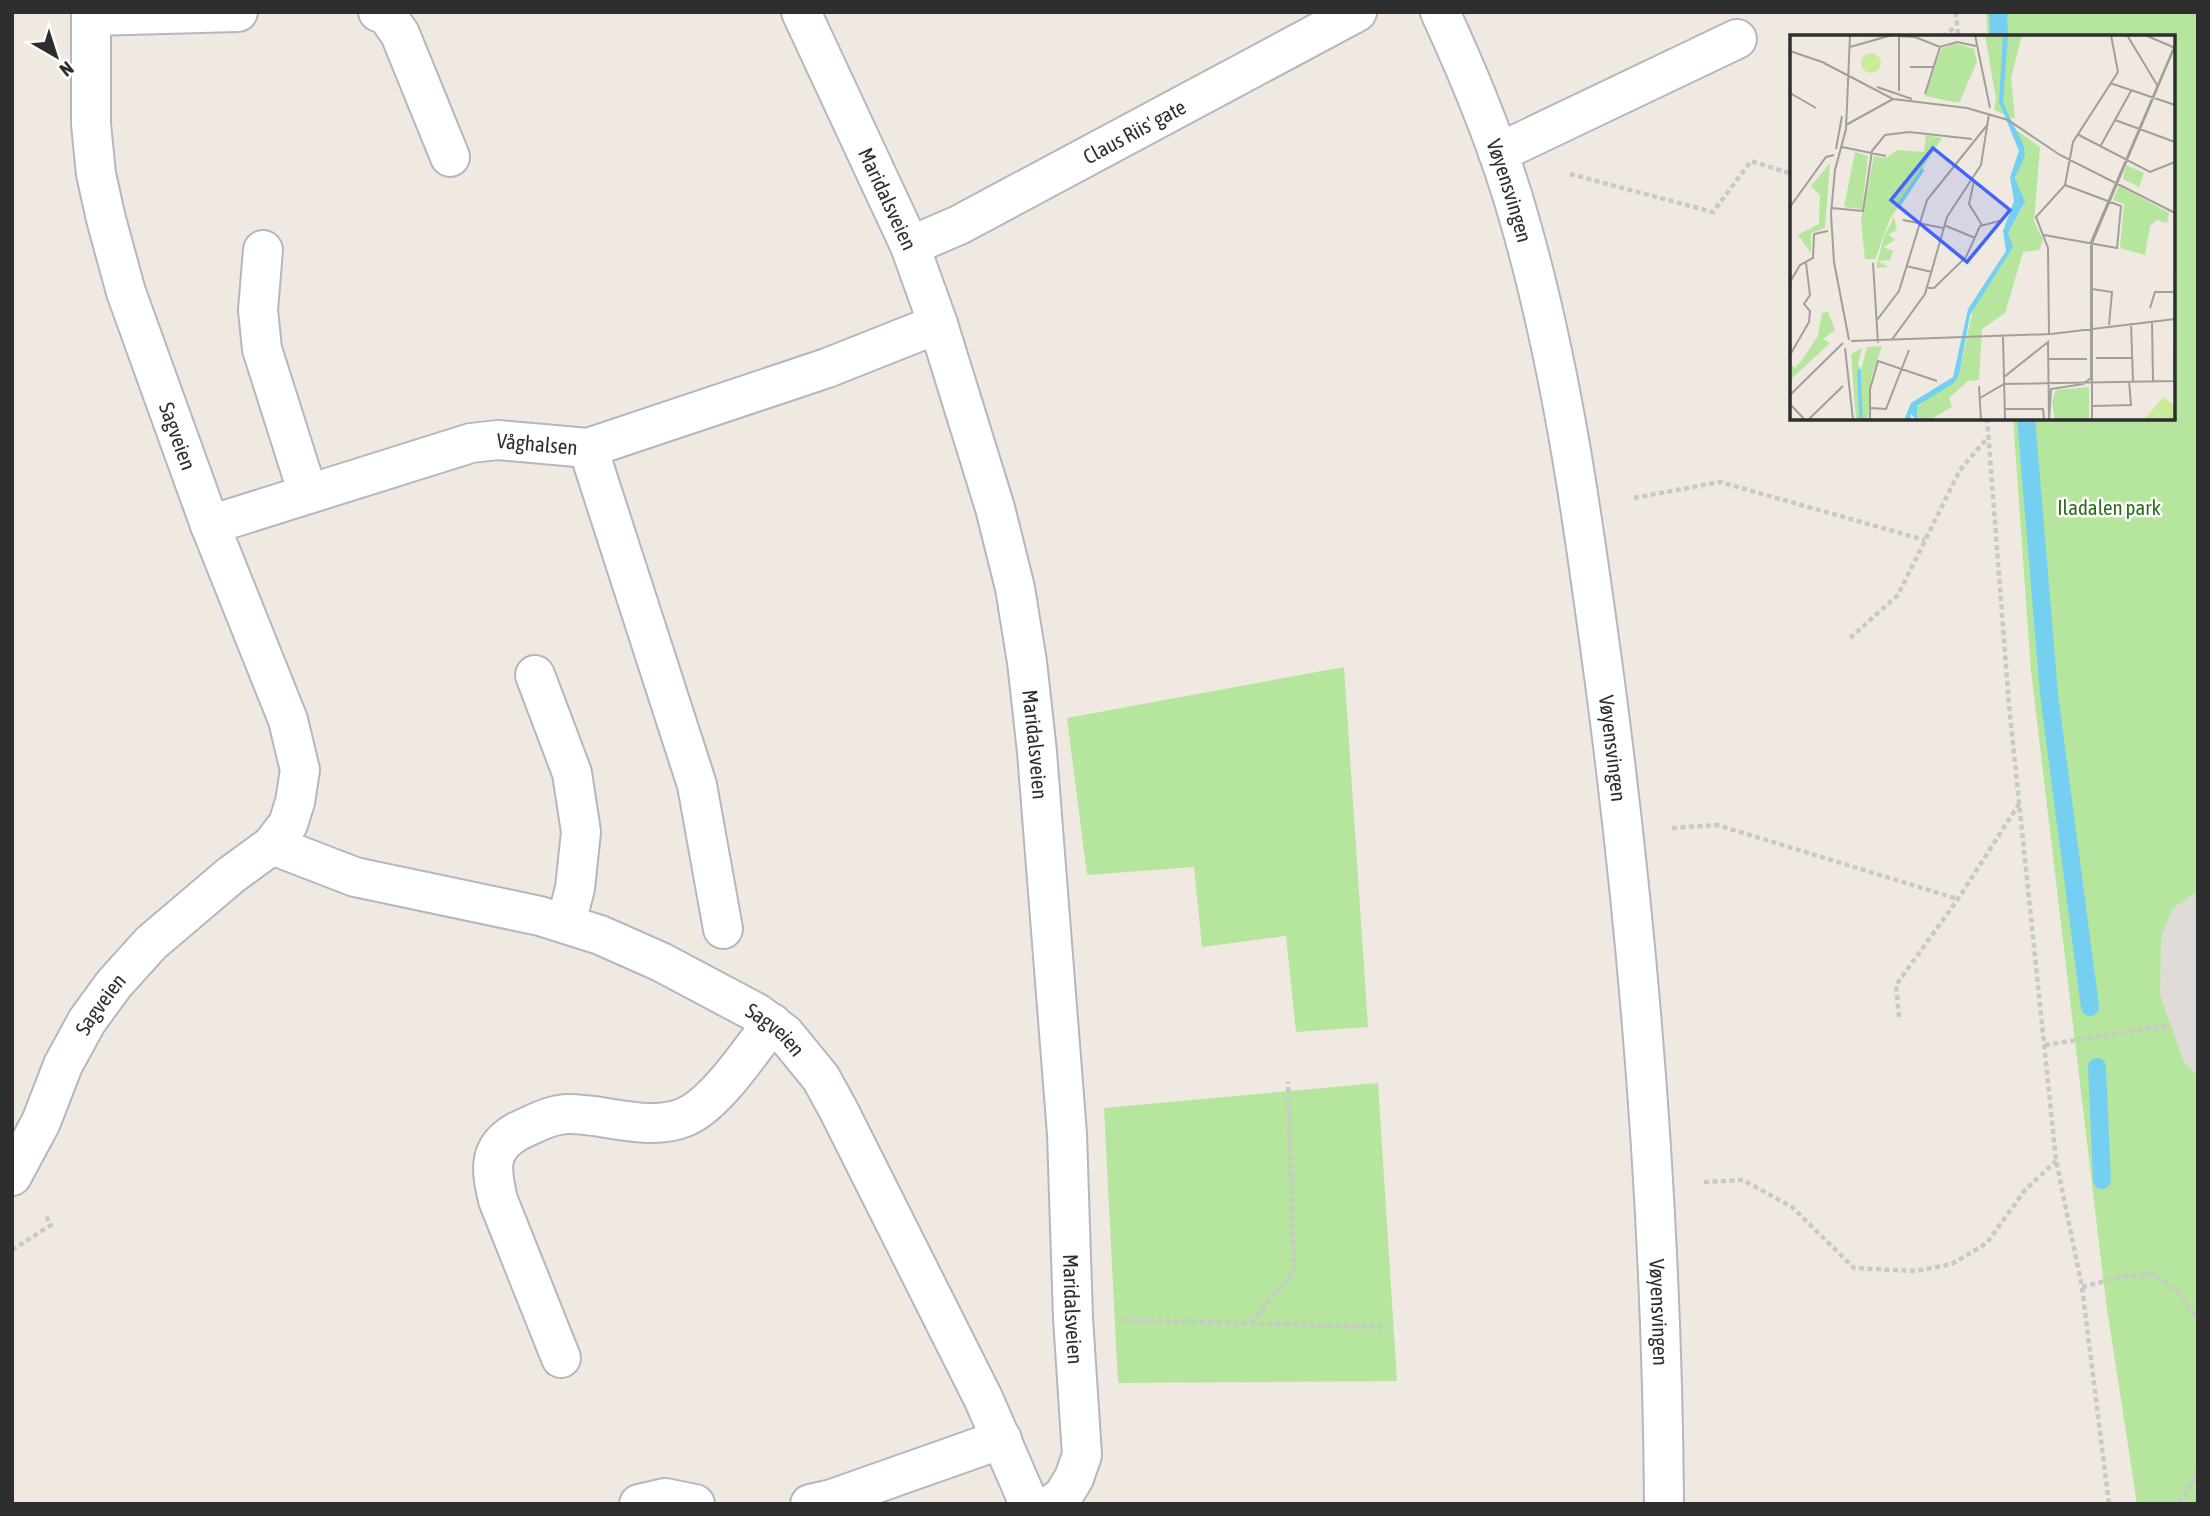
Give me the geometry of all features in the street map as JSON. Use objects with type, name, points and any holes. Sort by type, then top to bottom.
[{"type":"street","points":[[91,14],[239,12]]},
{"type":"street","points":[[378,12],[386,14],[400,34],[450,157]]},
{"type":"street","name":"Maridalsveien","points":[[801,12],[910,246],[938,324],[995,508],[1015,588],[1037,752],[1067,1134],[1073,1318],[1082,1455],[1074,1478],[1063,1496],[1052,1504]]},
{"type":"street","name":"Claus Riis' gate","points":[[910,246],[959,225],[1357,12]]},
{"type":"street","name":"Vøyensvingen","points":[[1440,12],[1471,80],[1522,230],[1559,387],[1581,508],[1625,832],[1654,1186],[1664,1504]]},
{"type":"street","name":"Sagveien","points":[[12,1176],[41,1122],[63,1065],[87,1021],[114,984],[151,943],[231,875],[272,845],[288,824],[300,770],[288,720],[211,525],[126,292],[96,174],[91,124],[91,14]]},
{"type":"street","points":[[1498,153],[1737,39]]},
{"type":"street","points":[[263,250],[258,310],[262,349],[308,494]]},
{"type":"street","name":"Våghalsen","points":[[211,525],[471,443],[498,440],[588,448],[827,368],[938,324]]},
{"type":"street","points":[[588,448],[697,785],[723,929]]},
{"type":"street","points":[[535,675],[572,773],[581,832],[575,888],[566,923]]},
{"type":"street","name":"Sagveien","points":[[272,845],[355,877],[540,916],[600,935],[724,994],[785,1034],[821,1078],[972,1376],[1029,1504]]},
{"type":"street","points":[[561,1358],[498,1200],[492,1162],[499,1147],[509,1136],[539,1121],[566,1114],[664,1122],[689,1116],[703,1106],[726,1082],[772,1023]]},
{"type":"street","points":[[810,1504],[832,1499],[1002,1439]]},
{"type":"street","points":[[639,1504],[666,1499],[695,1504]]},
{"type":"path","points":[[1956,12],[1958,35]]},
{"type":"path","points":[[1946,35],[1957,26]]},
{"type":"path","points":[[1566,173],[1713,212],[1751,162],[1790,173]]},
{"type":"path","points":[[1987,420],[2009,705],[2056,1160],[2082,1287],[2109,1504]]},
{"type":"path","points":[[1850,638],[1898,596],[1960,470],[1988,436]]},
{"type":"path","points":[[1634,498],[1720,482],[1925,540]]},
{"type":"path","points":[[1899,1017],[1896,985],[1958,899],[2020,803]]},
{"type":"path","points":[[1625,832],[1717,825],[1958,899]]},
{"type":"path","points":[[2045,1045],[2170,1025]]},
{"type":"path","points":[[1251,1323],[1294,1271],[1288,1082]]},
{"type":"path","points":[[1654,1186],[1744,1180],[1792,1207],[1854,1268],[1915,1271],[1952,1264],[1987,1243],[2025,1190],[2056,1160]]},
{"type":"path","points":[[12,1250],[30,1239]]},
{"type":"path","points":[[2082,1287],[2126,1276],[2153,1274],[2178,1293],[2198,1320]]},
{"type":"path","points":[[1073,1318],[1384,1327]]},
{"type":"path","points":[[2180,1504],[2198,1470]]},
{"type":"green space","name":"Iladalen park","points":[[1986,12],[2198,12],[2198,1504],[2137,1504],[2106,1302],[2031,671],[2013,420],[2175,420],[2175,35],[1988,35]]},
{"type":"green space","points":[[1344,667],[1368,1027],[1296,1032],[1286,936],[1202,947],[1194,867],[1087,875],[1067,718]]},
{"type":"green space","points":[[1378,1083],[1397,1381],[1118,1383],[1104,1108]]},
{"type":"shaded area","points":[[2198,891],[2198,1076],[2184,1062],[2160,995],[2161,937],[2173,908]]},
{"type":"waterway","points":[[1998,12],[1999,35]]},
{"type":"waterway","points":[[2026,420],[2049,694],[2090,1007]]},
{"type":"waterway","points":[[2097,1067],[2102,1180]]}]
